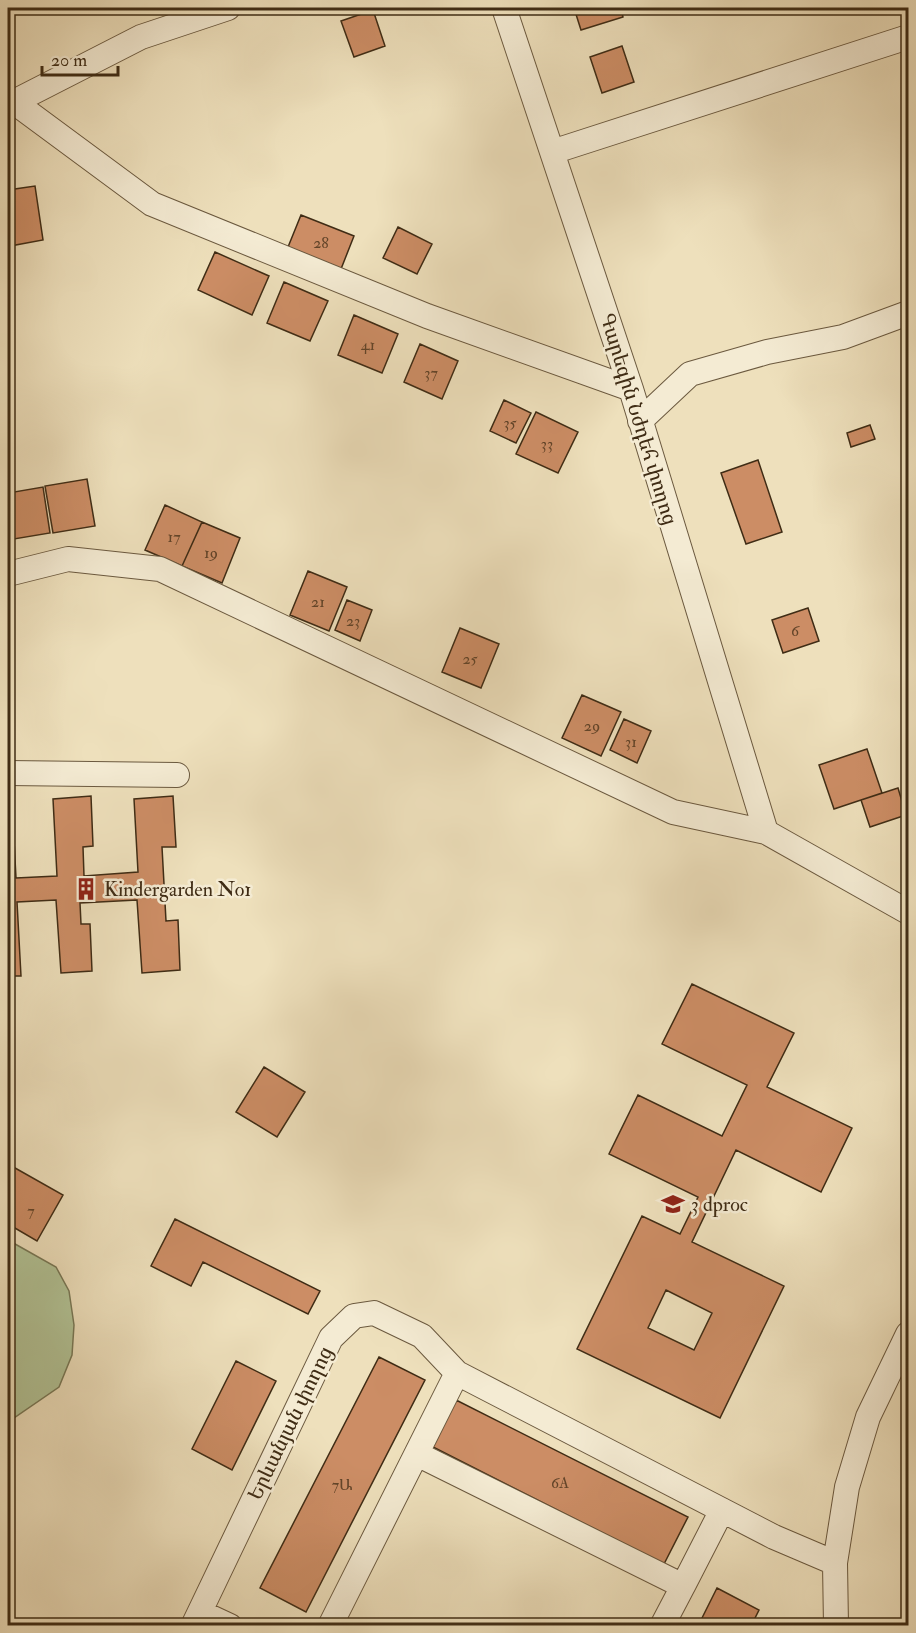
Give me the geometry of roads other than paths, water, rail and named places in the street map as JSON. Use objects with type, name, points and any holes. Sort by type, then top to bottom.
[{"type":"street","points":[[228,8],[141,37],[11,104],[152,204],[427,316],[631,389]]},
{"type":"street","name":"Գարեգին Նժդեհ փողոց","points":[[504,8],[631,389],[766,832]]},
{"type":"street","points":[[552,152],[909,37]]},
{"type":"street","points":[[640,421],[690,374],[767,352],[843,337],[909,313]]},
{"type":"street","points":[[8,574],[68,559],[160,569],[673,812],[766,832],[909,912]]},
{"type":"street","points":[[8,773],[177,775]]},
{"type":"street","name":"Երևանյան փողոց","points":[[230,1626],[196,1619],[331,1338],[354,1316],[374,1312],[422,1336],[457,1373],[774,1537],[835,1563]]},
{"type":"street","points":[[836,1626],[835,1563],[847,1487],[868,1417],[909,1334]]},
{"type":"street","points":[[330,1626],[457,1373]]},
{"type":"street","points":[[417,1454],[683,1586]]},
{"type":"street","points":[[662,1626],[722,1510]]},
{"type":"place","name":"Kindergarden No1","points":[[86,889]]},
{"type":"place","name":"3 dproc","points":[[673,1204]]}]
